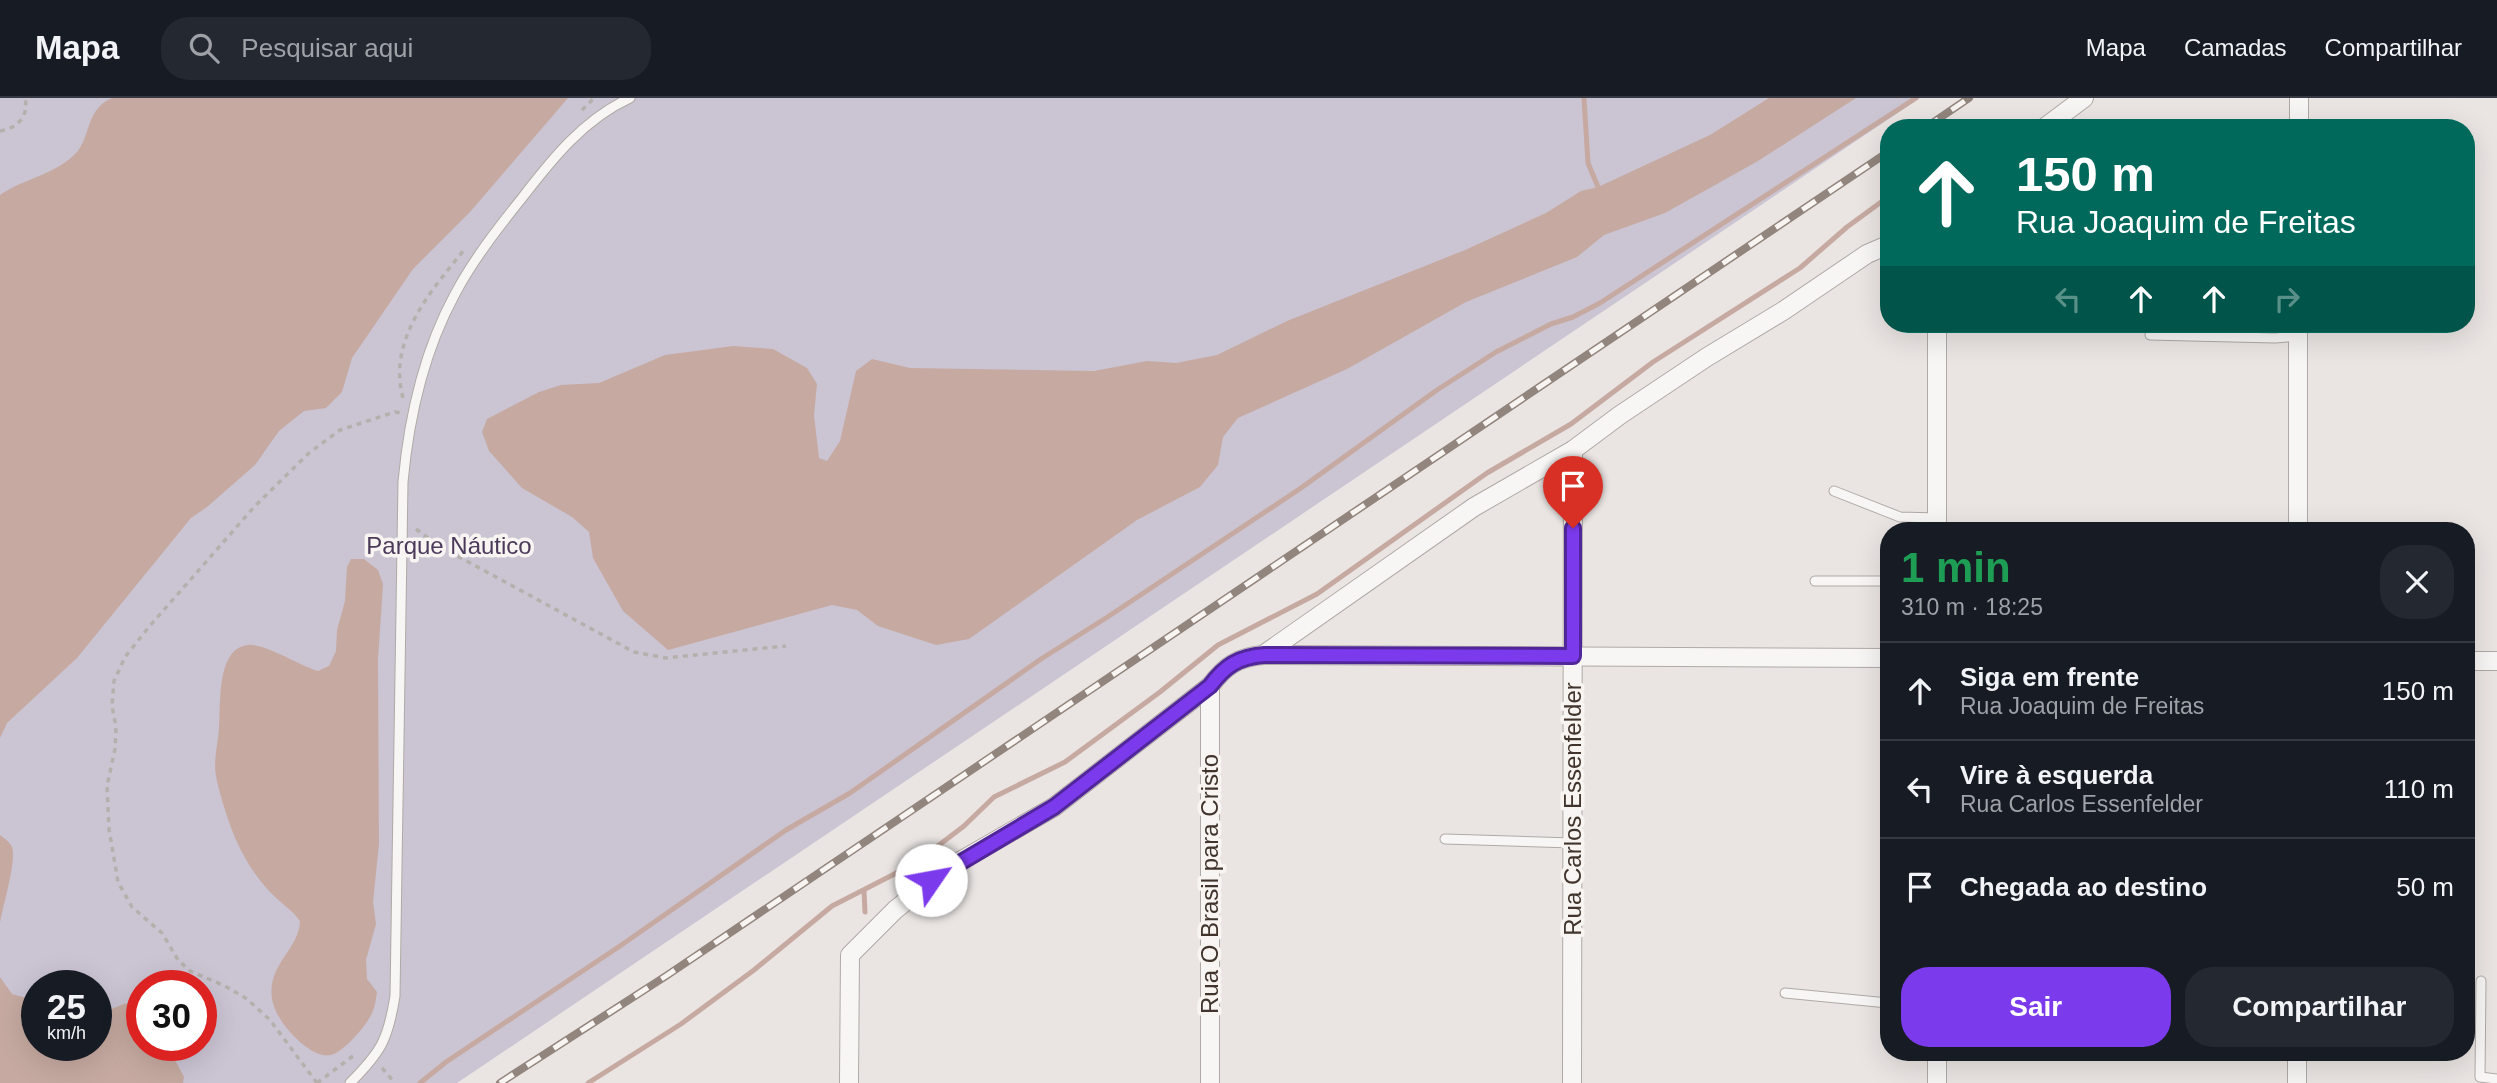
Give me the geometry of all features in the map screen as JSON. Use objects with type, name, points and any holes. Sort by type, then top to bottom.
[{"type":"street","points":[[2057,119],[2084,98]]},
{"type":"street","points":[[2299,98],[2299,119]]},
{"type":"street","points":[[1264,655],[1474,508],[1573,450],[1653,393],[1867,254],[1880,248]]},
{"type":"street","points":[[1937,333],[1937,522]]},
{"type":"street","points":[[2298,333],[2298,522]]},
{"type":"street","name":"Rua Carlos Essenfelder","points":[[1572,1083],[1573,450]]},
{"type":"street","points":[[849,1083],[850,955],[895,910],[943,871],[1033,822],[1210,686],[1230,664],[1241,659],[1264,655],[1880,658]]},
{"type":"street","points":[[2475,661],[2497,661]]},
{"type":"street","name":"Rua O Brasil para Cristo","points":[[1210,686],[1210,1083]]},
{"type":"street","points":[[1937,1061],[1937,1083]]},
{"type":"street","points":[[2297,1061],[2297,1083]]},
{"type":"lane","points":[[350,1083],[383,1045],[390,1024],[394,996],[403,482],[410,416],[435,338],[455,294],[478,257],[537,177],[572,137],[630,98]]},
{"type":"lane","points":[[2150,335],[2275,338],[2289,333]]},
{"type":"lane","points":[[1834,491],[1900,517],[1926,522]]},
{"type":"lane","points":[[1815,581],[1880,581]]},
{"type":"lane","points":[[1445,839],[1573,843]]},
{"type":"lane","points":[[2482,981],[2480,1077],[2497,1079]]},
{"type":"lane","points":[[1785,993],[1880,1002]]},
{"type":"path","points":[[0,131],[18,125],[25,114],[25,98]]},
{"type":"path","points":[[365,1046],[317,1083],[270,1020],[247,999],[190,971],[178,960],[162,933],[132,907],[118,882],[109,829],[107,786],[115,749],[116,727],[112,706],[114,681],[125,657],[255,506],[309,453],[340,430],[370,419],[395,412],[410,416]]},
{"type":"path","points":[[403,520],[439,546],[634,652],[666,658],[786,646]]},
{"type":"path","points":[[373,1059],[395,1083]]},
{"type":"green space","name":"Parque Náutico","points":[[0,98],[1920,98],[1889,119],[1880,119],[1880,125],[457,1083],[0,1083]]},
{"type":"shaded area","points":[[112,98],[568,98],[470,212],[413,269],[352,358],[342,392],[326,408],[304,411],[279,431],[255,465],[191,518],[77,658],[7,723],[0,738],[0,195],[69,160],[81,145],[93,115]]},
{"type":"shaded area","points":[[1769,98],[1856,98],[1758,161],[1665,213],[1604,235],[1577,257],[1466,302],[1347,369],[1238,418],[1223,437],[1218,465],[1200,487],[1137,520],[969,639],[936,645],[878,626],[857,610],[832,605],[668,650],[623,611],[593,558],[589,532],[572,517],[522,488],[489,451],[482,432],[487,419],[539,392],[561,385],[599,383],[665,355],[733,346],[773,349],[807,368],[817,384],[814,415],[819,458],[827,461],[840,441],[856,371],[872,359],[910,368],[1094,371],[1147,361],[1176,363],[1217,355],[1287,321],[1465,250],[1546,213],[1581,191],[1598,187],[1710,135]]},
{"type":"shaded area","points":[[351,559],[364,559],[378,570],[383,584],[378,660],[379,844],[373,902],[376,924],[366,960],[367,979],[377,992],[373,1011],[360,1031],[342,1049],[325,1055],[314,1052],[298,1040],[284,1025],[275,1008],[272,999],[274,976],[294,940],[300,921],[262,883],[241,849],[231,828],[220,791],[215,758],[222,679],[230,656],[238,648],[255,645],[318,671],[329,666],[336,651],[337,630],[345,601],[347,567]]},
{"type":"shaded area","points":[[0,835],[10,843],[13,853],[0,923]]},
{"type":"shaded area","points":[[0,977],[12,994],[21,996],[21,1061],[112,1061],[112,1009],[126,1004],[126,1061],[176,1061],[184,1077],[183,1083],[0,1083]]},
{"type":"waterway","points":[[1584,98],[1588,163],[1598,187]]},
{"type":"waterway","points":[[1884,119],[1916,98]]},
{"type":"waterway","points":[[420,1083],[446,1062],[620,946],[786,830],[850,793],[1041,659],[1301,488],[1437,390],[1496,352],[1600,303],[1880,121]]},
{"type":"waterway","points":[[588,1083],[681,1024],[754,970],[832,906],[914,864],[964,826],[994,797],[1065,762],[1160,692],[1218,645],[1317,594],[1487,473],[1571,424],[1653,362],[1800,268],[1847,227],[1880,203]]},
{"type":"waterway","points":[[864,891],[865,912]]},
{"type":"railway","points":[[1938,119],[1969,98]]},
{"type":"railway","points":[[500,1083],[666,976],[1880,157]]},
{"type":"route","points":[[931,880],[974,853],[1033,822],[1210,686],[1221,671],[1241,659],[1264,655],[1573,656],[1573,528]]}]
